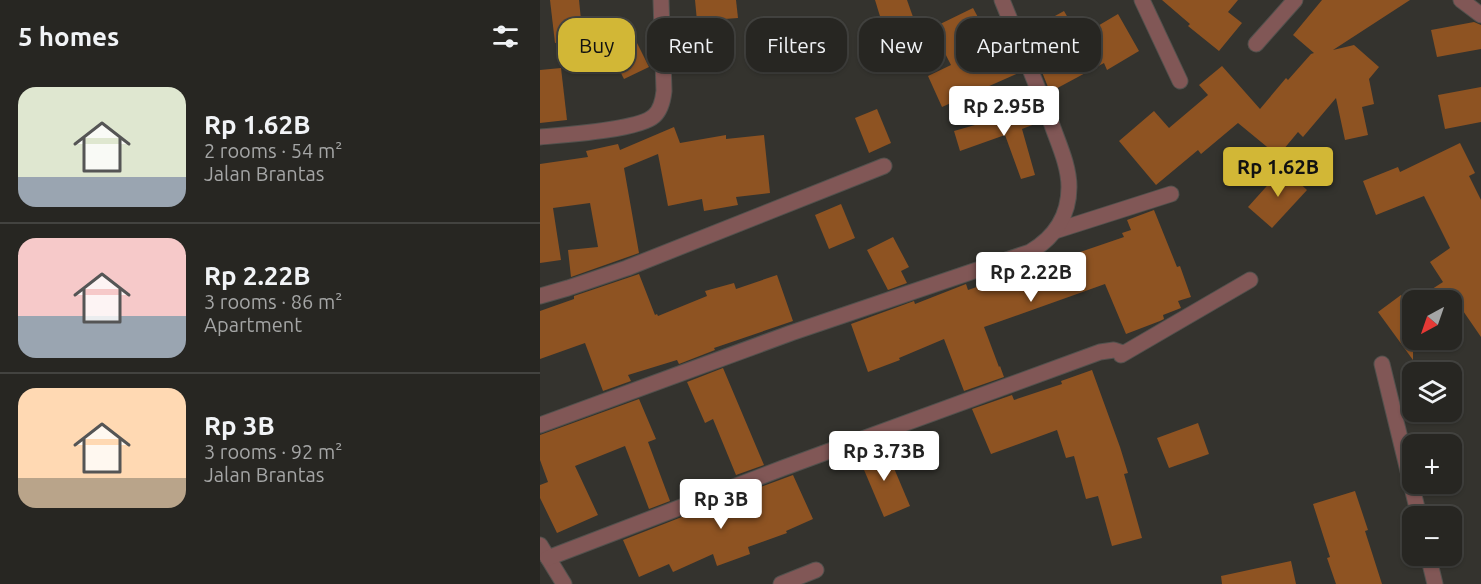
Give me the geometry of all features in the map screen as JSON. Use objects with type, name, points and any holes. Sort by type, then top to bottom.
[{"type":"street","points":[[540,137],[632,125],[653,117],[663,102],[664,91],[661,0]]},
{"type":"street","points":[[540,425],[791,333],[1030,252],[1044,243],[1055,231],[1065,213],[1069,187],[1062,154],[1002,0]]},
{"type":"street","points":[[1143,0],[1180,81]]},
{"type":"street","points":[[1256,44],[1295,0]]},
{"type":"street","points":[[1461,0],[1481,15]]},
{"type":"street","points":[[540,296],[599,278],[664,254],[884,166]]},
{"type":"street","points":[[1055,231],[1171,194]]},
{"type":"street","points":[[564,584],[544,552],[783,468],[1100,352],[1114,350],[1120,352],[1121,355],[1250,280]]},
{"type":"street","points":[[1382,364],[1417,506]]},
{"type":"street","points":[[1431,566],[1435,584]]},
{"type":"street","points":[[781,584],[816,570]]},
{"type":"building","points":[[550,0],[579,0],[581,18],[558,18],[558,43],[555,43]]},
{"type":"building","points":[[695,0],[736,0],[738,18],[697,18]]},
{"type":"building","points":[[875,0],[907,0],[913,17],[910,18],[881,18]]},
{"type":"building","points":[[1162,0],[1238,0],[1228,12],[1242,23],[1219,51],[1188,26],[1190,24]]},
{"type":"building","points":[[1322,0],[1410,0],[1333,50],[1354,45],[1379,67],[1369,79],[1374,104],[1362,107],[1368,135],[1345,140],[1336,98],[1303,137],[1298,132],[1278,156],[1238,123],[1201,154],[1198,150],[1156,185],[1119,141],[1154,111],[1169,128],[1208,95],[1199,85],[1222,66],[1260,109],[1286,78],[1288,80],[1314,53],[1293,35]]},
{"type":"building","points":[[973,8],[978,18],[956,18],[956,72],[1021,72],[942,107],[928,76],[936,72],[944,72],[944,68],[951,65],[944,51],[944,22]]},
{"type":"building","points":[[1064,11],[1068,18],[1051,18]]},
{"type":"building","points":[[1118,14],[1139,51],[1107,70],[1104,63],[1101,65],[1101,24]]},
{"type":"building","points":[[1474,22],[1481,25],[1481,49],[1437,57],[1431,30]]},
{"type":"building","points":[[635,39],[647,63],[647,68],[624,79],[620,72],[635,72]]},
{"type":"building","points":[[558,68],[558,72],[561,72],[567,120],[540,123],[540,70]]},
{"type":"building","points":[[1042,72],[1087,72],[1050,92]]},
{"type":"building","points":[[1481,87],[1481,122],[1445,129],[1438,95]]},
{"type":"building","points":[[1035,108],[1040,122],[1022,129],[1035,175],[1021,179],[1005,135],[960,151],[954,131]]},
{"type":"building","points":[[877,109],[891,143],[869,153],[855,118]]},
{"type":"building","points":[[674,127],[680,143],[726,135],[726,139],[764,135],[770,193],[736,197],[738,205],[704,211],[702,199],[668,206],[658,154],[624,168],[639,253],[571,277],[568,250],[598,247],[590,203],[553,208],[561,260],[540,263],[540,164],[588,157],[586,151],[618,144],[620,150]]},
{"type":"building","points":[[1460,143],[1475,173],[1469,176],[1481,200],[1481,337],[1462,309],[1462,290],[1431,290],[1443,282],[1430,262],[1450,248],[1424,196],[1376,215],[1363,181],[1398,167],[1400,172]]},
{"type":"building","points":[[1283,168],[1307,190],[1272,228],[1248,207]]},
{"type":"building","points":[[841,204],[855,238],[829,249],[815,215]]},
{"type":"building","points":[[1154,210],[1177,267],[1180,266],[1191,297],[1178,301],[1181,308],[1163,315],[1164,319],[1126,334],[1105,284],[984,327],[1004,377],[964,391],[944,339],[868,372],[851,324],[914,301],[915,304],[966,284],[968,290],[1017,273],[1021,284],[1055,273],[1051,262],[1124,237],[1122,233],[1131,230],[1127,220]]},
{"type":"building","points":[[893,237],[909,267],[901,271],[907,283],[888,290],[867,250]]},
{"type":"building","points":[[639,274],[655,315],[658,316],[707,296],[705,291],[734,283],[736,289],[777,275],[793,321],[714,348],[715,350],[679,364],[677,360],[628,375],[631,381],[603,391],[585,343],[540,359],[540,311],[574,299],[574,296]]},
{"type":"building","points":[[1401,295],[1402,345],[1378,312]]},
{"type":"building","points":[[1406,350],[1413,350],[1413,360]]},
{"type":"building","points":[[723,368],[764,465],[736,475],[713,419],[705,423],[687,382]]},
{"type":"building","points":[[1092,370],[1128,473],[1124,474],[1142,538],[1112,546],[1098,496],[1086,499],[1074,456],[1066,458],[1057,430],[991,454],[972,409],[1012,395],[1014,400],[1062,384],[1061,381]]},
{"type":"building","points":[[639,399],[656,439],[648,442],[670,501],[649,509],[625,446],[575,466],[598,515],[557,533],[540,498],[540,485],[548,482],[540,460],[540,435]]},
{"type":"building","points":[[1198,423],[1209,454],[1169,468],[1157,438]]},
{"type":"building","points":[[885,447],[910,506],[884,517],[859,458]]},
{"type":"building","points":[[793,475],[813,519],[786,531],[787,533],[748,547],[750,554],[717,566],[713,554],[673,572],[669,564],[639,577],[623,540],[692,513],[693,516],[736,502],[746,498],[744,493]]},
{"type":"building","points":[[1355,491],[1382,584],[1336,584],[1327,558],[1330,557],[1313,504]]},
{"type":"building","points":[[1291,561],[1296,584],[1222,584],[1221,576]]}]
